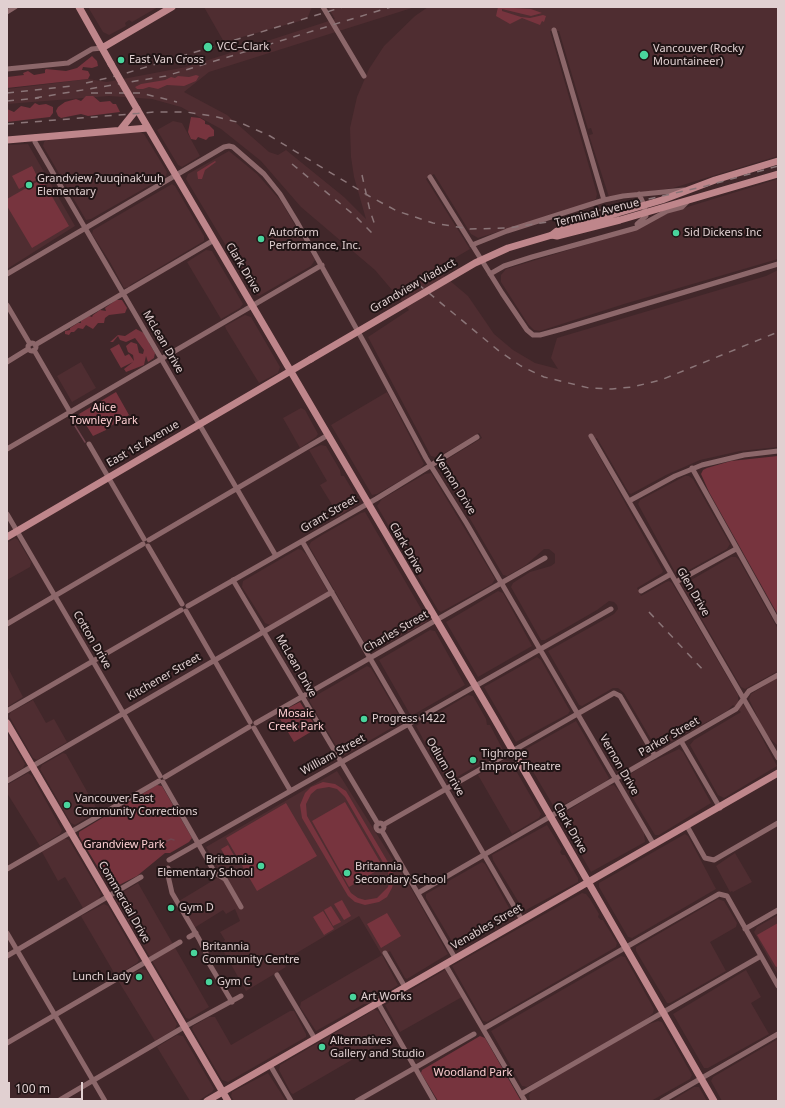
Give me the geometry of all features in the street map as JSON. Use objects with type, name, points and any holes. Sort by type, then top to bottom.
[{"type":"main road","name":"Clark Drive","points":[[79,7],[148,128],[291,370],[550,816],[714,1101]]},
{"type":"main road","points":[[102,48],[172,7]]},
{"type":"main road","points":[[121,130],[137,109]]},
{"type":"main road","points":[[7,140],[148,128]]},
{"type":"main road","name":"Terminal Avenue","points":[[645,208],[684,190],[778,161]]},
{"type":"main road","name":"Terminal Avenue","points":[[552,235],[557,231],[645,208],[690,199],[778,174]]},
{"type":"main road","name":"Grandview Viaduct","points":[[291,370],[475,262],[508,248],[552,235]]},
{"type":"main road","name":"East 1st Avenue","points":[[7,537],[291,370]]},
{"type":"main road","name":"Commercial Drive","points":[[7,723],[228,1101]]},
{"type":"main road","name":"Venables Street","points":[[207,1101],[588,882],[720,808],[778,773]]},
{"type":"street","points":[[7,12],[15,7]]},
{"type":"street","points":[[323,7],[364,76]]},
{"type":"street","points":[[554,30],[604,200]]},
{"type":"street","points":[[7,69],[68,63],[92,49],[102,48]]},
{"type":"street","name":"McLean Drive","points":[[35,137],[35,142],[276,556]]},
{"type":"street","name":"Vernon Drive","points":[[176,176],[229,146],[233,147],[264,174],[280,194],[322,265],[431,465],[502,583],[654,845]]},
{"type":"street","points":[[7,274],[176,176]]},
{"type":"street","points":[[430,177],[490,274],[527,330],[533,335],[540,335],[562,329],[778,264]]},
{"type":"street","name":"Terminal Avenue","points":[[472,245],[507,231],[604,200],[639,194],[684,190]]},
{"type":"street","points":[[626,230],[642,221],[646,216],[645,208],[639,194]]},
{"type":"street","name":"Terminal Avenue","points":[[490,274],[504,266],[636,228],[667,211],[682,207],[690,199]]},
{"type":"street","points":[[7,362],[214,240]]},
{"type":"street","points":[[7,449],[322,265]]},
{"type":"street","points":[[7,305],[70,412]]},
{"type":"street","points":[[7,624],[328,436]]},
{"type":"street","name":"Glen Drive","points":[[591,436],[778,758]]},
{"type":"street","name":"Grant Street","points":[[7,711],[368,503],[477,437]]},
{"type":"street","points":[[89,444],[290,790]]},
{"type":"street","points":[[629,501],[692,468],[727,458],[778,451]]},
{"type":"street","points":[[692,468],[778,622]]},
{"type":"street","name":"Cotton Drive","points":[[7,514],[162,779],[215,873],[226,879],[241,907]]},
{"type":"street","name":"Odlum Drive","points":[[302,541],[522,920]]},
{"type":"street","points":[[676,582],[736,549]]},
{"type":"street","name":"Charles Street","points":[[7,869],[252,725],[545,558]]},
{"type":"street","points":[[641,591],[671,574]]},
{"type":"street","name":"McLean Drive","points":[[233,580],[341,762],[381,826],[455,958]]},
{"type":"street","name":"Kitchener Street","points":[[7,781],[332,592]]},
{"type":"street","name":"William Street","points":[[169,860],[611,609]]},
{"type":"street","name":"Parker Street","points":[[418,893],[736,709],[750,690],[778,675]]},
{"type":"street","points":[[381,826],[611,694],[616,693],[620,696],[655,756]]},
{"type":"street","points":[[681,741],[720,808]]},
{"type":"street","points":[[687,826],[705,858],[714,860],[778,823]]},
{"type":"street","points":[[168,868],[167,871],[172,893],[196,933],[207,955],[207,960],[232,1002]]},
{"type":"street","points":[[7,956],[141,877]]},
{"type":"street","points":[[483,1029],[719,894],[727,896],[778,986]]},
{"type":"street","points":[[745,929],[778,910]]},
{"type":"street","points":[[7,933],[105,1101]]},
{"type":"street","points":[[7,1043],[196,933]]},
{"type":"street","points":[[386,953],[405,987]]},
{"type":"street","points":[[521,1094],[761,956]]},
{"type":"street","points":[[445,964],[525,1101]]},
{"type":"street","points":[[277,975],[314,1039]]},
{"type":"street","points":[[58,1101],[213,1010],[218,1010],[242,996]]},
{"type":"street","points":[[378,1003],[434,1101]]},
{"type":"street","points":[[357,1101],[474,1034]]},
{"type":"street","points":[[662,1101],[778,1034]]},
{"type":"street","points":[[270,1065],[291,1101]]},
{"type":"shaded area","points":[[88,7],[158,7],[132,22],[129,20],[125,23],[126,26],[109,35],[103,32]]},
{"type":"shaded area","points":[[204,7],[312,7],[307,19],[224,42]]},
{"type":"shaded area","points":[[328,7],[415,7],[209,72],[184,92],[227,115],[269,152],[278,155],[286,150],[344,197],[366,219],[354,177],[351,157],[350,128],[357,97],[369,69],[384,46],[415,16],[428,7],[778,7],[778,156],[673,188],[609,197],[589,135],[593,134],[591,128],[588,129],[559,31],[550,31],[597,194],[596,199],[587,204],[478,238],[471,234],[434,174],[426,179],[470,249],[436,269],[468,296],[494,334],[513,350],[535,363],[558,369],[551,358],[557,338],[766,276],[778,270],[778,447],[740,451],[700,460],[666,475],[631,494],[597,438],[590,440],[663,571],[637,588],[641,596],[666,582],[669,581],[672,583],[738,695],[738,700],[758,718],[749,699],[751,694],[778,677],[778,746],[755,725],[777,766],[724,798],[718,795],[690,745],[694,740],[741,712],[733,705],[727,711],[659,748],[655,746],[624,693],[618,688],[613,688],[582,706],[579,705],[548,651],[614,614],[618,609],[617,605],[614,602],[609,601],[597,610],[545,640],[541,640],[511,587],[513,583],[530,572],[551,566],[555,563],[555,554],[549,549],[544,549],[526,565],[507,576],[503,575],[439,466],[441,463],[482,438],[479,433],[443,454],[435,457],[431,456],[368,337],[409,310],[375,270],[301,207],[261,161],[221,129],[181,107],[152,99],[109,96],[7,104],[7,89],[88,79],[107,82],[186,67],[335,19]]},
{"type":"shaded area","points":[[173,121],[182,123],[200,156],[182,167],[178,165],[157,130]]},
{"type":"shaded area","points":[[140,132],[144,134],[167,172],[166,176],[91,219],[86,220],[43,146],[44,142],[47,139]]},
{"type":"shaded area","name":"Grandview ʔuuqinak’uuḥ Elementary","points":[[28,144],[75,226],[7,269],[7,145]]},
{"type":"shaded area","name":"Autoform Performance, Inc.","points":[[229,151],[257,174],[281,201],[315,260],[311,266],[259,296],[255,294],[186,179],[188,174]]},
{"type":"shaded area","points":[[778,179],[778,259],[624,304],[540,331],[534,330],[528,324],[501,282],[501,275],[506,269],[634,230],[668,213]]},
{"type":"shaded area","points":[[172,184],[175,186],[204,236],[204,241],[129,287],[124,288],[110,262],[92,234],[93,230]]},
{"type":"shaded area","points":[[206,250],[212,251],[243,304],[240,308],[221,319],[187,262]]},
{"type":"shaded area","points":[[245,315],[251,317],[280,367],[278,373],[259,383],[225,326]]},
{"type":"shaded area","points":[[81,362],[96,388],[72,402],[57,376]]},
{"type":"shaded area","points":[[387,392],[424,464],[419,470],[377,494],[372,495],[331,425]]},
{"type":"shaded area","points":[[301,408],[305,410],[318,434],[300,448],[283,418]]},
{"type":"shaded area","points":[[321,445],[326,446],[340,470],[341,476],[344,476],[359,501],[339,516],[320,485],[327,481],[309,450]]},
{"type":"shaded area","points":[[431,473],[495,579],[492,584],[441,612],[438,610],[377,506],[382,499],[425,474]]},
{"type":"shaded area","points":[[685,476],[689,476],[693,479],[730,544],[727,549],[680,575],[675,572],[638,504],[640,500]]},
{"type":"shaded area","points":[[365,512],[427,619],[426,622],[408,632],[406,630],[402,632],[402,635],[373,651],[366,645],[309,546],[311,542],[322,535]]},
{"type":"shaded area","points":[[15,538],[18,540],[31,562],[30,567],[7,580],[7,543]]},
{"type":"shaded area","points":[[298,549],[302,550],[307,555],[328,592],[270,625],[265,623],[242,587],[243,581]]},
{"type":"shaded area","points":[[731,557],[736,557],[739,560],[778,629],[778,671],[745,689],[741,687],[685,590],[686,583]]},
{"type":"shaded area","points":[[498,591],[503,593],[532,646],[478,677],[446,622]]},
{"type":"shaded area","points":[[430,630],[435,631],[465,685],[411,716],[379,660]]},
{"type":"shaded area","points":[[537,657],[541,660],[570,711],[568,714],[516,742],[484,687]]},
{"type":"shaded area","points":[[7,666],[23,697],[7,707]]},
{"type":"shaded area","points":[[367,666],[371,668],[401,719],[400,723],[345,755],[341,754],[310,702],[310,699]]},
{"type":"shaded area","points":[[468,695],[473,696],[486,719],[487,725],[490,725],[503,750],[452,780],[447,781],[433,758],[434,755],[432,751],[429,750],[416,726]]},
{"type":"shaded area","points":[[33,700],[46,723],[54,719],[67,742],[37,760],[33,758],[9,716],[11,712]]},
{"type":"shaded area","points":[[576,721],[609,778],[567,803],[554,807],[522,753],[524,750]]},
{"type":"shaded area","points":[[7,733],[25,764],[23,768],[7,778]]},
{"type":"shaded area","points":[[679,749],[683,752],[711,803],[659,835],[655,835],[623,782],[627,776],[643,766]]},
{"type":"shaded area","points":[[63,753],[66,754],[98,811],[75,825],[71,823],[40,769],[42,765]]},
{"type":"shaded area","points":[[504,760],[511,762],[541,814],[539,818],[512,834],[478,775]]},
{"type":"shaded area","name":"Britannia Secondary School","points":[[337,771],[412,890],[448,954],[407,979],[390,951],[382,955],[359,916],[283,961],[286,967],[246,991],[220,945],[225,940],[220,932],[240,921],[235,909],[226,914],[223,910],[194,928],[179,901],[222,875],[206,847]]},
{"type":"shaded area","points":[[28,773],[32,776],[62,830],[60,834],[40,846],[7,793],[7,785]]},
{"type":"shaded area","points":[[614,785],[625,799],[644,833],[645,842],[591,872],[560,818],[566,812],[588,798],[608,786]]},
{"type":"shaded area","points":[[547,825],[562,849],[560,852],[562,855],[565,855],[578,878],[578,882],[524,911],[493,860],[492,855]]},
{"type":"shaded area","points":[[685,834],[688,836],[716,889],[632,938],[628,937],[599,887],[599,883]]},
{"type":"shaded area","points":[[64,838],[69,840],[101,894],[99,899],[83,908],[65,877],[58,881],[42,852]]},
{"type":"shaded area","points":[[735,853],[752,882],[733,892],[730,892],[716,866]]},
{"type":"shaded area","points":[[482,862],[485,864],[514,917],[457,950],[426,898],[426,894]]},
{"type":"shaded area","points":[[138,883],[209,1007],[189,1019],[186,1018],[116,900],[118,895]]},
{"type":"shaded area","points":[[582,893],[586,894],[590,899],[599,914],[598,917],[603,920],[617,943],[616,947],[487,1022],[483,1021],[452,966]]},
{"type":"shaded area","points":[[718,899],[724,901],[737,923],[736,927],[710,942],[726,971],[670,1003],[667,1003],[636,951],[636,947]]},
{"type":"shaded area","points":[[104,904],[108,906],[139,960],[137,963],[116,976],[81,916]]},
{"type":"shaded area","points":[[778,915],[778,975],[754,932],[757,927]]},
{"type":"shaded area","points":[[382,955],[398,985],[368,1004],[364,1004],[316,1031],[300,1007],[301,1002]]},
{"type":"shaded area","points":[[621,956],[625,957],[654,1009],[653,1013],[645,1021],[527,1087],[522,1086],[491,1031]]},
{"type":"shaded area","points":[[141,969],[146,970],[177,1024],[175,1029],[155,1041],[119,982]]},
{"type":"shaded area","points":[[445,970],[462,997],[400,1032],[385,1005]]},
{"type":"shaded area","points":[[746,970],[761,997],[751,1003],[769,1034],[708,1068],[704,1068],[673,1014]]},
{"type":"shaded area","points":[[373,1009],[378,1011],[393,1036],[293,1094],[291,1093],[279,1070],[280,1065],[369,1013]]},
{"type":"shaded area","points":[[290,1011],[294,1011],[306,1034],[306,1037],[228,1082],[222,1080],[192,1029],[193,1026],[209,1017],[215,1017],[231,1045]]},
{"type":"shaded area","points":[[658,1021],[662,1022],[692,1075],[690,1079],[651,1101],[530,1101],[529,1095],[533,1089],[646,1025]]},
{"type":"shaded area","points":[[177,1035],[183,1036],[214,1089],[198,1101],[190,1101],[157,1047]]},
{"type":"shaded area","points":[[778,1039],[778,1101],[722,1101],[711,1081],[713,1077]]},
{"type":"shaded area","points":[[268,1073],[286,1101],[234,1101],[231,1096],[232,1092]]},
{"type":"shaded area","points":[[694,1087],[699,1087],[707,1101],[671,1101]]},
{"type":"green space","points":[[498,7],[531,9],[542,13],[531,16],[502,9],[502,11],[521,17],[530,18],[543,15],[546,16],[544,22],[542,21],[540,25],[522,18],[510,24],[496,16]]},
{"type":"green space","points":[[92,56],[97,61],[98,66],[92,68],[83,67],[82,70],[88,71],[90,75],[88,79],[7,88],[7,77],[24,75],[23,73],[28,71],[34,75],[45,73],[46,69],[66,71],[77,68]]},
{"type":"green space","points":[[196,75],[199,76],[196,81],[184,86],[167,85],[158,89],[149,87],[137,89],[135,87],[141,84],[165,80],[171,77],[189,77]]},
{"type":"green space","points":[[86,96],[93,96],[100,102],[110,101],[113,104],[116,104],[120,112],[88,116],[81,114],[61,118],[58,116],[56,111],[58,107],[65,102],[76,99],[81,101]]},
{"type":"green space","points":[[35,103],[39,105],[46,104],[53,107],[53,113],[50,117],[7,122],[7,109],[14,112],[21,106],[30,108]]},
{"type":"green space","points":[[191,117],[200,118],[205,121],[205,124],[209,125],[214,130],[214,136],[209,137],[206,140],[198,137],[196,140],[191,139],[188,132]]},
{"type":"green space","points":[[215,161],[216,162],[205,170],[202,179],[198,179],[197,172]]},
{"type":"green space","points":[[32,166],[37,176],[35,177],[36,180],[19,189],[12,176]]},
{"type":"green space","points":[[42,179],[69,226],[32,248],[7,206],[7,199]]},
{"type":"green space","points":[[116,300],[122,300],[127,308],[125,313],[109,315],[105,318],[104,323],[98,323],[93,329],[86,325],[83,329],[78,328],[69,335],[65,334],[65,331],[70,330],[70,328],[78,323],[81,323],[81,321],[89,316],[92,317],[100,310],[106,311],[105,308]]},
{"type":"green space","points":[[136,329],[150,336],[149,343],[155,353],[154,358],[148,362],[146,356],[144,365],[126,372],[124,369],[133,362],[121,368],[110,349],[119,344],[125,356],[129,354],[134,361],[133,355],[128,352],[126,346],[131,342],[137,344],[139,353],[143,354],[144,350],[135,338],[126,342],[120,340],[118,336],[113,342],[110,342],[118,335],[125,336]]},
{"type":"green space","name":"Alice Townley Park","points":[[116,392],[129,415],[106,430],[93,436],[79,414]]},
{"type":"green space","points":[[778,456],[778,615],[709,492],[701,474],[703,470],[707,468],[731,461]]},
{"type":"green space","name":"Mosaic Creek Park","points":[[300,702],[316,727],[314,730],[294,742],[277,714]]},
{"type":"green space","points":[[323,782],[335,784],[346,791],[392,869],[394,879],[392,888],[387,897],[379,902],[365,905],[355,902],[348,896],[302,818],[300,805],[305,793],[311,787]],"holes":[[[329,787],[337,789],[345,797],[388,871],[388,887],[377,898],[365,900],[358,898],[351,893],[307,816],[306,804],[311,794],[317,789]]]},
{"type":"green space","name":"Grandview Park","points":[[157,785],[162,786],[192,838],[189,842],[170,853],[165,853],[137,876],[111,889],[79,836],[79,832]]},
{"type":"green space","points":[[345,802],[383,867],[349,887],[312,821]]},
{"type":"green space","points":[[286,803],[317,856],[257,891],[226,838]]},
{"type":"green space","points":[[228,845],[236,859],[229,863],[221,849]]},
{"type":"green space","points":[[342,900],[351,916],[344,920],[334,904]]},
{"type":"green space","points":[[331,906],[341,922],[333,926],[324,910]]},
{"type":"green space","points":[[323,911],[334,929],[324,935],[313,917]]},
{"type":"green space","points":[[387,913],[401,936],[381,948],[367,924]]},
{"type":"green space","points":[[778,923],[778,966],[776,967],[757,935]]},
{"type":"green space","name":"Woodland Park","points":[[480,1036],[485,1038],[521,1101],[438,1101],[421,1073],[422,1070]]},
{"type":"waterway","points":[[72,421],[85,442]]},
{"type":"waterway","points":[[167,841],[171,839],[174,840]]},
{"type":"railway","points":[[86,83],[120,75],[343,7]]},
{"type":"railway","points":[[35,98],[166,76],[391,7]]},
{"type":"railway","points":[[7,93],[73,86]]},
{"type":"railway","points":[[91,93],[141,93],[177,102]]},
{"type":"railway","points":[[7,101],[39,98]]},
{"type":"railway","points":[[7,124],[155,112],[186,112],[213,116],[241,123],[270,136],[369,196],[397,211],[433,223],[470,229],[508,228],[548,222],[706,186],[778,166]]},
{"type":"railway","points":[[292,164],[354,215],[373,234]]},
{"type":"railway","points":[[362,175],[370,211],[376,228]]},
{"type":"railway","points":[[418,284],[499,351],[521,366],[544,377],[589,388],[612,389],[632,387],[661,380],[778,332]]},
{"type":"railway","points":[[649,612],[705,672]]},
{"type":"place","name":"VCC–Clark","points":[[208,47]]},
{"type":"place","name":"Vancouver (Rocky Mountaineer)","points":[[644,55]]},
{"type":"place","name":"East Van Cross","points":[[121,60]]},
{"type":"place","name":"Grandview ʔuuqinak’uuḥ Elementary","points":[[29,185]]},
{"type":"place","name":"Sid Dickens Inc","points":[[676,233]]},
{"type":"place","name":"Autoform Performance, Inc.","points":[[261,239]]},
{"type":"place","name":"Progress 1422","points":[[364,719]]},
{"type":"place","name":"Tighrope Improv Theatre","points":[[473,760]]},
{"type":"place","name":"Vancouver East Community Corrections","points":[[67,805]]},
{"type":"place","name":"Britannia Elementary School","points":[[261,866]]},
{"type":"place","name":"Britannia Secondary School","points":[[347,873]]},
{"type":"place","name":"Gym D","points":[[171,908]]},
{"type":"place","name":"Britannia Community Centre","points":[[194,953]]},
{"type":"place","name":"Lunch Lady","points":[[139,977]]},
{"type":"place","name":"Gym C","points":[[209,982]]},
{"type":"place","name":"Art Works","points":[[353,997]]},
{"type":"place","name":"Alternatives Gallery and Studio","points":[[322,1047]]}]
